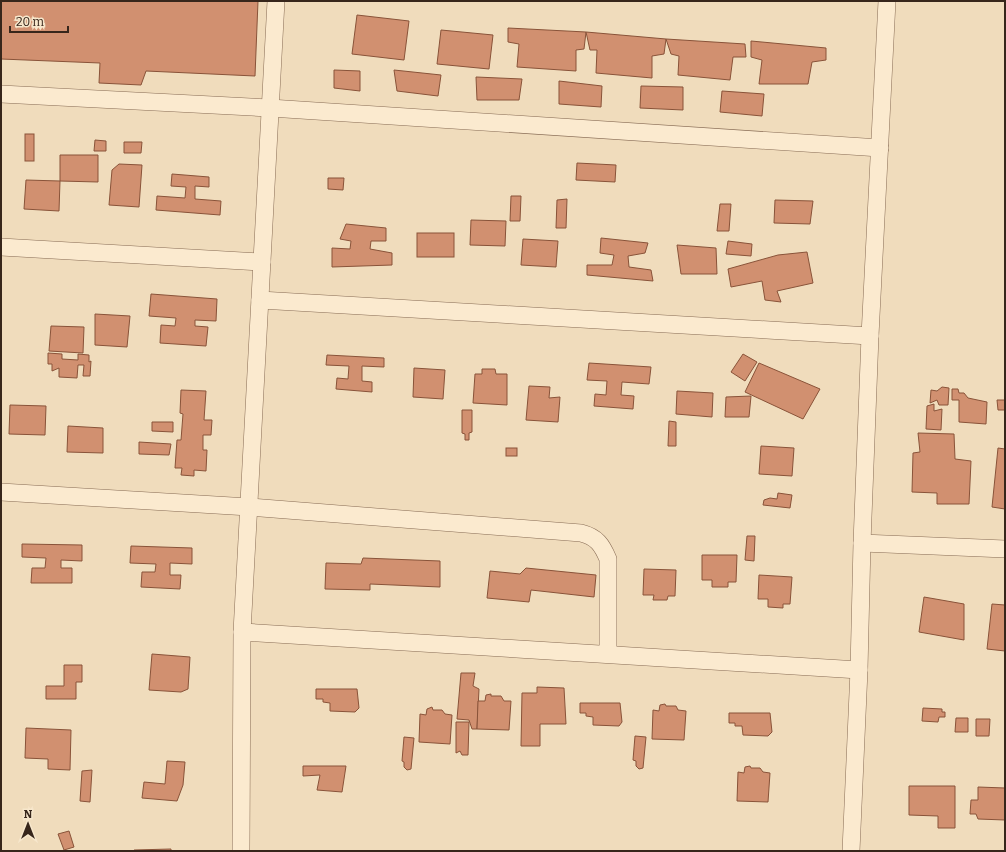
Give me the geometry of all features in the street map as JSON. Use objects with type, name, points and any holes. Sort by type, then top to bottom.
[{"type":"street","points":[[240,851],[242,632],[276,1]]},
{"type":"street","points":[[851,851],[870,336],[888,1]]},
{"type":"street","points":[[1,94],[270,108],[880,148]]},
{"type":"street","points":[[1,247],[262,262]]},
{"type":"street","points":[[260,300],[870,336]]},
{"type":"street","points":[[1,492],[249,507],[581,533],[590,535],[604,548],[608,559],[608,654]]},
{"type":"street","points":[[862,543],[1005,549]]},
{"type":"street","points":[[242,632],[858,670]]},
{"type":"building","points":[[1,1],[258,1],[255,76],[146,71],[141,85],[99,83],[100,63],[1,59]]},
{"type":"building","points":[[357,15],[409,21],[404,60],[352,54]]},
{"type":"building","points":[[508,28],[586,32],[584,49],[576,50],[576,71],[517,67],[519,44],[508,42]]},
{"type":"building","points":[[441,30],[493,35],[489,69],[437,64]]},
{"type":"building","points":[[586,32],[666,39],[664,54],[652,56],[652,78],[596,73],[597,50],[590,50]]},
{"type":"building","points":[[666,39],[745,44],[746,57],[733,57],[730,80],[678,75],[679,56],[671,54]]},
{"type":"building","points":[[751,41],[826,48],[826,60],[812,62],[808,84],[759,84],[762,60],[751,57]]},
{"type":"building","points":[[334,70],[360,71],[360,91],[334,88]]},
{"type":"building","points":[[394,70],[441,75],[438,96],[397,91]]},
{"type":"building","points":[[476,77],[522,79],[519,100],[477,100]]},
{"type":"building","points":[[559,81],[602,86],[601,107],[559,104]]},
{"type":"building","points":[[641,86],[683,87],[683,110],[640,108]]},
{"type":"building","points":[[722,91],[764,94],[762,116],[720,112]]},
{"type":"building","points":[[25,134],[34,134],[34,161],[25,161]]},
{"type":"building","points":[[95,140],[106,141],[106,151],[94,151]]},
{"type":"building","points":[[124,142],[142,142],[141,153],[124,153]]},
{"type":"building","points":[[60,155],[98,155],[98,182],[60,181]]},
{"type":"building","points":[[577,163],[616,165],[615,182],[576,180]]},
{"type":"building","points":[[119,164],[142,165],[139,207],[109,205],[112,170]]},
{"type":"building","points":[[172,174],[209,177],[209,187],[195,186],[195,199],[221,201],[220,215],[156,210],[157,196],[185,198],[186,187],[171,186]]},
{"type":"building","points":[[328,178],[344,178],[343,190],[328,189]]},
{"type":"building","points":[[26,180],[60,181],[59,211],[24,209]]},
{"type":"building","points":[[511,196],[521,196],[520,221],[510,221]]},
{"type":"building","points":[[567,199],[566,228],[556,228],[557,200]]},
{"type":"building","points":[[775,200],[813,201],[810,224],[774,223]]},
{"type":"building","points":[[720,204],[731,204],[729,231],[717,231]]},
{"type":"building","points":[[471,220],[506,221],[505,246],[470,245]]},
{"type":"building","points":[[346,224],[386,228],[386,241],[371,241],[370,249],[392,253],[392,265],[332,267],[332,248],[350,249],[351,241],[340,239]]},
{"type":"building","points":[[417,233],[454,233],[454,257],[417,257]]},
{"type":"building","points":[[601,238],[648,243],[645,253],[628,256],[629,267],[651,270],[653,281],[587,275],[587,265],[612,265],[614,255],[600,253]]},
{"type":"building","points":[[523,239],[558,241],[556,267],[521,265]]},
{"type":"building","points":[[728,241],[752,244],[751,256],[726,254]]},
{"type":"building","points":[[677,245],[716,248],[717,274],[681,274]]},
{"type":"building","points":[[807,252],[813,283],[777,291],[781,302],[765,300],[762,281],[731,287],[728,269],[778,255]]},
{"type":"building","points":[[151,294],[217,299],[216,321],[195,320],[195,326],[208,327],[206,346],[160,343],[161,325],[175,326],[176,318],[149,316]]},
{"type":"building","points":[[95,314],[130,316],[127,347],[95,345]]},
{"type":"building","points":[[51,326],[84,327],[83,353],[49,351]]},
{"type":"building","points":[[48,353],[62,354],[62,359],[78,360],[78,354],[89,355],[89,362],[91,361],[90,376],[83,376],[84,365],[78,365],[77,378],[59,377],[59,368],[52,371],[52,364],[48,364]]},
{"type":"building","points":[[743,354],[757,362],[745,381],[731,372]]},
{"type":"building","points":[[327,355],[384,358],[384,367],[362,366],[362,381],[372,382],[372,392],[336,389],[337,378],[348,379],[349,366],[326,365]]},
{"type":"building","points":[[589,363],[651,367],[649,384],[622,382],[621,395],[634,396],[633,409],[594,406],[595,394],[606,395],[607,381],[587,380]]},
{"type":"building","points":[[759,363],[820,389],[803,419],[745,392]]},
{"type":"building","points":[[414,368],[445,370],[443,399],[413,397]]},
{"type":"building","points":[[482,369],[495,369],[496,374],[507,374],[507,405],[473,403],[475,374],[482,374]]},
{"type":"building","points":[[529,386],[550,387],[549,398],[560,397],[558,422],[526,420]]},
{"type":"building","points":[[942,387],[949,388],[948,405],[939,405],[937,400],[930,403],[931,390],[937,391]]},
{"type":"building","points":[[952,389],[958,389],[959,393],[964,393],[968,398],[987,402],[986,424],[959,422],[959,400],[952,400]]},
{"type":"building","points":[[181,390],[206,391],[204,420],[212,420],[211,435],[203,435],[203,450],[207,450],[206,471],[194,470],[194,476],[181,475],[182,468],[175,468],[177,440],[181,440],[183,414],[180,413]]},
{"type":"building","points":[[677,391],[713,393],[712,417],[676,414]]},
{"type":"building","points":[[751,396],[749,417],[725,417],[726,397]]},
{"type":"building","points":[[997,400],[1005,400],[1005,410],[998,410]]},
{"type":"building","points":[[934,404],[934,411],[942,409],[941,430],[926,429],[927,406]]},
{"type":"building","points":[[10,405],[46,406],[45,435],[9,434]]},
{"type":"building","points":[[462,410],[472,410],[472,432],[469,433],[469,440],[465,440],[465,434],[462,433]]},
{"type":"building","points":[[669,421],[676,422],[676,446],[668,446]]},
{"type":"building","points":[[152,422],[173,422],[173,432],[152,431]]},
{"type":"building","points":[[68,426],[103,428],[103,453],[67,452]]},
{"type":"building","points":[[918,433],[954,434],[955,459],[971,461],[969,504],[937,504],[937,493],[912,492],[913,453],[920,452]]},
{"type":"building","points":[[139,442],[171,444],[169,455],[139,454]]},
{"type":"building","points":[[761,446],[794,448],[792,476],[759,474]]},
{"type":"building","points":[[506,448],[517,448],[517,456],[506,456]]},
{"type":"building","points":[[998,448],[1005,449],[1005,509],[992,507]]},
{"type":"building","points":[[778,493],[792,495],[790,508],[763,505],[764,500],[770,498],[777,499]]},
{"type":"building","points":[[747,536],[755,536],[754,561],[745,560]]},
{"type":"building","points":[[22,544],[82,545],[82,561],[61,560],[61,568],[72,568],[72,583],[31,583],[32,568],[45,568],[46,558],[22,557]]},
{"type":"building","points":[[131,546],[192,548],[192,564],[170,563],[170,575],[181,575],[180,589],[141,587],[142,572],[155,572],[156,564],[130,563]]},
{"type":"building","points":[[702,555],[737,555],[736,582],[728,582],[728,587],[712,587],[712,580],[702,580]]},
{"type":"building","points":[[363,558],[440,561],[440,587],[370,584],[370,590],[325,589],[326,563],[361,564]]},
{"type":"building","points":[[526,568],[596,575],[594,597],[531,590],[529,602],[487,598],[490,571],[520,574]]},
{"type":"building","points":[[644,569],[676,570],[675,596],[668,596],[667,600],[653,600],[654,595],[643,595]]},
{"type":"building","points":[[759,575],[792,577],[790,604],[783,604],[783,608],[768,607],[768,599],[758,599]]},
{"type":"building","points":[[924,597],[964,604],[964,640],[919,632]]},
{"type":"building","points":[[992,604],[1005,605],[1005,651],[987,649]]},
{"type":"building","points":[[152,654],[190,657],[188,689],[181,692],[149,690]]},
{"type":"building","points":[[64,665],[82,665],[82,682],[76,682],[76,699],[46,699],[46,686],[64,686]]},
{"type":"building","points":[[461,673],[475,673],[473,686],[479,689],[477,729],[472,729],[469,720],[457,719]]},
{"type":"building","points":[[537,687],[564,688],[566,724],[540,724],[540,746],[521,746],[522,693],[537,693]]},
{"type":"building","points":[[316,689],[357,689],[359,708],[355,712],[330,711],[330,703],[323,702],[323,699],[316,699]]},
{"type":"building","points":[[491,694],[491,696],[501,696],[504,701],[511,701],[509,730],[477,729],[478,701],[485,701],[486,695]]},
{"type":"building","points":[[580,703],[620,703],[622,722],[619,726],[593,725],[593,717],[586,716],[586,713],[580,713]]},
{"type":"building","points":[[665,704],[666,706],[676,706],[678,710],[686,711],[684,740],[652,739],[653,710],[659,711],[660,705]]},
{"type":"building","points":[[432,707],[433,710],[442,710],[445,714],[452,715],[450,744],[419,742],[420,714],[426,715],[427,709]]},
{"type":"building","points":[[923,708],[942,709],[942,712],[945,712],[945,717],[939,717],[938,722],[922,721]]},
{"type":"building","points":[[729,713],[770,713],[772,732],[768,736],[743,735],[742,726],[735,726],[735,723],[729,723]]},
{"type":"building","points":[[956,718],[968,718],[968,732],[955,732]]},
{"type":"building","points":[[976,719],[990,719],[989,736],[976,736]]},
{"type":"building","points":[[456,722],[469,722],[468,755],[462,755],[460,751],[456,753]]},
{"type":"building","points":[[26,728],[71,730],[70,770],[48,769],[48,759],[25,758]]},
{"type":"building","points":[[635,736],[646,737],[643,768],[639,769],[636,766],[636,761],[633,760]]},
{"type":"building","points":[[404,737],[414,738],[411,769],[407,770],[404,767],[404,762],[402,761]]},
{"type":"building","points":[[167,761],[185,762],[183,785],[177,801],[142,798],[144,782],[165,784]]},
{"type":"building","points":[[303,766],[346,766],[342,792],[317,790],[320,775],[303,776]]},
{"type":"building","points":[[750,766],[751,768],[760,768],[763,772],[770,773],[768,802],[737,801],[738,772],[744,773],[745,767]]},
{"type":"building","points":[[92,770],[90,802],[80,801],[82,771]]},
{"type":"building","points":[[909,786],[955,786],[955,828],[938,828],[938,816],[909,815]]},
{"type":"building","points":[[978,787],[1005,788],[1005,820],[978,819],[976,814],[970,814],[971,800],[978,800]]},
{"type":"building","points":[[69,831],[74,847],[64,850],[58,834]]},
{"type":"building","points":[[171,849],[171,851],[134,850]]}]
